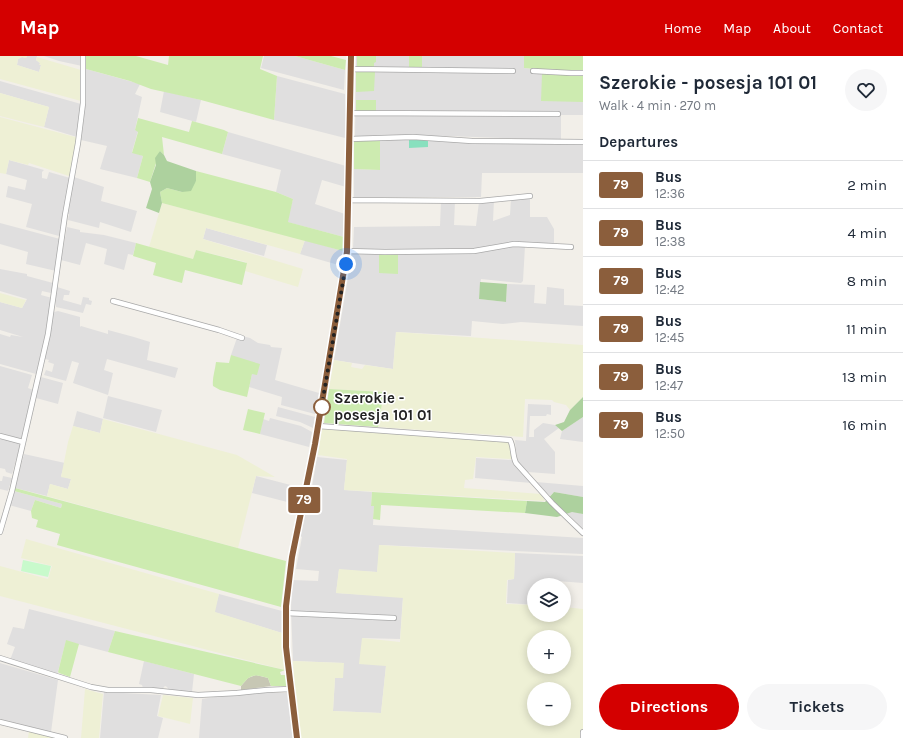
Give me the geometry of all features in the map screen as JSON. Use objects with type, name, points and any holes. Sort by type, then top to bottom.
[{"type":"street","points":[[0,532],[24,442],[48,334],[83,104],[83,56]]},
{"type":"street","points":[[297,738],[290,689],[286,647],[285,613],[294,544],[318,426],[347,251],[351,56]]},
{"type":"street","points":[[351,70],[513,71]]},
{"type":"street","points":[[533,71],[583,73]]},
{"type":"street","points":[[350,113],[558,114]]},
{"type":"street","points":[[350,139],[413,137],[472,141],[583,142]]},
{"type":"street","points":[[349,200],[480,201],[530,196]]},
{"type":"street","points":[[347,251],[474,251],[514,244],[571,248]]},
{"type":"street","points":[[113,301],[219,330],[242,338]]},
{"type":"street","points":[[318,426],[510,440],[516,463],[552,503],[583,533]]},
{"type":"street","points":[[0,436],[24,442]]},
{"type":"street","points":[[285,613],[394,618]]},
{"type":"street","points":[[0,658],[91,687],[105,690],[151,690],[198,695],[290,689]]},
{"type":"street","points":[[0,722],[65,738]]},
{"type":"street","points":[[583,732],[583,738]]},
{"type":"shaded area","points":[[0,56],[27,56],[26,58],[22,57],[18,59],[17,65],[39,72],[41,65],[39,65],[40,63],[36,60],[37,57],[81,70],[81,101],[0,79]]},
{"type":"shaded area","points":[[27,56],[37,56],[36,60],[41,65],[39,72],[17,65],[18,59],[22,57],[26,58]]},
{"type":"shaded area","points":[[44,56],[82,56],[82,66],[59,61]]},
{"type":"shaded area","points":[[264,56],[295,56],[345,70],[344,90],[261,68]]},
{"type":"shaded area","points":[[356,56],[524,56],[524,68],[535,69],[583,102],[583,115],[561,115],[561,140],[447,136],[355,137]]},
{"type":"shaded area","points":[[86,69],[140,84],[135,94],[142,97],[135,130],[138,131],[132,152],[143,156],[137,178],[100,169],[107,146],[81,140]]},
{"type":"shaded area","points":[[277,76],[345,94],[345,138],[274,120]]},
{"type":"shaded area","points":[[0,81],[81,104],[77,137],[44,127],[49,107],[0,93]]},
{"type":"shaded area","points":[[164,91],[201,100],[196,122],[160,112]]},
{"type":"shaded area","points":[[0,93],[49,107],[44,127],[0,116]]},
{"type":"shaded area","points":[[0,117],[79,138],[72,177],[29,163],[28,165],[9,160],[6,174],[0,173]]},
{"type":"shaded area","points":[[228,132],[346,166],[346,187],[322,180],[315,204],[345,214],[344,237],[287,222],[293,199],[276,192],[281,170],[222,154]]},
{"type":"shaded area","points":[[401,138],[583,143],[583,173],[482,173],[481,197],[354,197],[354,169],[380,170],[380,140]]},
{"type":"shaded area","points":[[9,160],[44,170],[42,172],[42,178],[47,179],[49,172],[70,178],[59,236],[26,227],[32,204],[6,197],[8,186],[25,190],[27,180],[6,174]]},
{"type":"shaded area","points":[[74,177],[104,187],[101,201],[137,211],[131,232],[100,222],[99,228],[68,220]]},
{"type":"shaded area","points":[[530,198],[530,217],[547,217],[554,229],[554,243],[535,243],[525,246],[523,281],[521,283],[481,279],[479,299],[506,302],[507,284],[535,285],[534,303],[546,304],[547,287],[564,289],[564,305],[583,306],[583,326],[521,322],[503,324],[472,321],[471,336],[396,332],[393,369],[334,360],[353,248],[354,227],[440,226],[441,201],[455,201],[454,225],[476,226],[479,202],[494,200],[493,221],[510,215],[511,199]]},
{"type":"shaded area","points":[[162,203],[305,240],[300,254],[206,228],[203,239],[303,269],[298,287],[245,271],[246,262],[196,250],[193,259],[149,247]]},
{"type":"shaded area","points":[[0,223],[60,239],[56,271],[26,264],[28,252],[0,244]]},
{"type":"shaded area","points":[[67,227],[80,230],[80,232],[104,235],[136,243],[133,255],[128,254],[124,270],[104,264],[107,249],[86,243],[80,265],[61,260]]},
{"type":"shaded area","points":[[206,228],[267,245],[264,256],[203,239]]},
{"type":"shaded area","points":[[305,240],[343,251],[342,266],[300,254]]},
{"type":"shaded area","points":[[0,269],[27,274],[27,276],[53,283],[51,293],[42,291],[41,295],[52,298],[36,374],[0,364],[0,334],[10,337],[11,335],[23,337],[0,330],[0,302],[22,308],[27,299],[0,291]]},
{"type":"shaded area","points":[[57,287],[70,291],[69,295],[64,295],[63,300],[81,305],[83,297],[89,298],[89,300],[92,301],[91,305],[86,304],[83,313],[56,307],[55,298]]},
{"type":"shaded area","points":[[0,293],[26,300],[22,308],[0,302]]},
{"type":"shaded area","points":[[58,311],[80,317],[80,327],[81,326],[108,334],[108,330],[150,342],[147,360],[178,368],[175,378],[107,359],[104,370],[113,373],[108,395],[73,383],[79,363],[72,361],[66,381],[44,375],[46,370],[52,372],[54,364],[45,359],[54,312]]},
{"type":"shaded area","points":[[396,332],[583,345],[583,397],[570,410],[566,405],[554,402],[552,400],[525,399],[523,437],[378,427],[384,392],[329,389],[334,360],[352,363],[351,367],[362,369],[365,365],[393,369]]},
{"type":"shaded area","points":[[238,335],[250,338],[258,343],[270,345],[271,347],[282,348],[275,380],[319,393],[315,414],[281,405],[282,397],[249,387],[252,374],[231,355]]},
{"type":"shaded area","points":[[0,366],[32,375],[28,388],[33,390],[21,439],[0,433]]},
{"type":"shaded area","points":[[41,377],[63,383],[58,404],[36,398]]},
{"type":"shaded area","points":[[108,396],[162,410],[156,432],[103,418]]},
{"type":"shaded area","points":[[528,404],[551,405],[551,415],[530,416],[529,437],[534,437],[534,430],[543,423],[555,425],[559,428],[544,439],[555,452],[555,474],[528,472],[517,461],[515,440],[526,441]]},
{"type":"shaded area","points":[[278,407],[315,417],[313,428],[300,422],[276,416]]},
{"type":"shaded area","points":[[77,411],[103,419],[100,433],[73,426]]},
{"type":"shaded area","points":[[583,417],[583,442],[560,439],[562,431]]},
{"type":"shaded area","points":[[270,418],[301,426],[312,432],[309,447],[260,434],[263,419],[269,421]]},
{"type":"shaded area","points":[[103,419],[237,455],[275,477],[256,476],[238,548],[47,496],[50,484],[68,489],[71,479],[61,477],[68,442],[73,426],[100,433]]},
{"type":"shaded area","points":[[322,428],[507,440],[511,445],[512,459],[476,457],[473,479],[465,480],[464,488],[541,494],[545,501],[344,490],[347,459],[318,455]]},
{"type":"shaded area","points":[[0,437],[21,442],[12,474],[6,472],[5,469],[0,468]]},
{"type":"shaded area","points":[[24,454],[65,463],[61,476],[71,479],[68,489],[50,484],[47,496],[15,488]]},
{"type":"shaded area","points":[[317,457],[347,460],[344,490],[372,492],[371,505],[374,506],[373,525],[583,538],[583,554],[380,545],[377,572],[339,570],[336,593],[403,597],[400,639],[362,638],[386,666],[381,713],[333,711],[335,678],[344,663],[293,661],[291,610],[292,580],[318,581],[319,571],[296,569],[302,537],[300,536],[302,521],[309,487],[312,487]]},
{"type":"shaded area","points":[[476,458],[512,460],[532,483],[475,478]]},
{"type":"shaded area","points":[[3,476],[12,478],[8,491],[0,489],[0,481],[2,481]]},
{"type":"shaded area","points":[[256,476],[302,488],[299,505],[252,493]]},
{"type":"shaded area","points":[[536,482],[583,486],[583,497],[554,492],[550,496]]},
{"type":"shaded area","points":[[14,491],[62,504],[61,508],[35,500],[31,511],[9,505]]},
{"type":"shaded area","points":[[572,511],[583,514],[583,529],[567,513]]},
{"type":"shaded area","points":[[26,539],[219,594],[215,612],[282,633],[285,670],[0,596],[0,566],[48,579],[52,566],[21,558]]},
{"type":"shaded area","points":[[379,545],[515,553],[514,579],[507,580],[506,604],[527,605],[527,622],[571,622],[571,608],[583,609],[583,738],[301,738],[295,696],[293,661],[344,663],[343,678],[335,678],[333,711],[381,713],[386,666],[359,664],[362,638],[400,642],[403,598],[336,593],[339,569],[377,572]]},
{"type":"shaded area","points":[[515,553],[583,556],[583,583],[571,582],[571,578],[527,578],[527,604],[507,603],[508,580],[514,579]]},
{"type":"shaded area","points":[[219,594],[282,611],[282,633],[214,612]]},
{"type":"shaded area","points":[[29,609],[115,631],[108,652],[66,641],[57,675],[10,660],[15,647],[7,644],[13,627],[24,629]]},
{"type":"shaded area","points":[[144,661],[194,674],[192,692],[169,690],[165,686],[162,689],[143,688],[142,685],[139,684]]},
{"type":"shaded area","points":[[0,663],[58,680],[51,732],[0,719]]},
{"type":"shaded area","points":[[256,675],[268,678],[271,686],[241,690],[241,686],[248,678]]},
{"type":"shaded area","points":[[85,689],[103,694],[99,738],[81,738]]},
{"type":"shaded area","points":[[104,692],[161,695],[157,716],[163,718],[158,738],[100,738]]},
{"type":"shaded area","points":[[249,692],[288,693],[293,738],[199,738],[202,699]]},
{"type":"shaded area","points":[[163,695],[193,698],[190,724],[158,716]]},
{"type":"shaded area","points":[[29,731],[57,738],[28,738]]},
{"type":"green space","points":[[86,56],[136,56],[168,65],[169,56],[263,56],[260,69],[277,76],[274,120],[201,100],[151,89],[130,81],[86,69]]},
{"type":"green space","points":[[295,56],[331,56],[346,60],[345,70]]},
{"type":"green space","points":[[357,56],[376,56],[374,68],[357,68]]},
{"type":"green space","points":[[409,56],[422,56],[422,68],[409,68]]},
{"type":"green space","points":[[524,56],[583,56],[583,102],[541,101],[542,74],[535,69],[524,68]]},
{"type":"green space","points":[[356,72],[375,72],[374,91],[356,92]]},
{"type":"green space","points":[[356,100],[376,100],[376,113],[356,112]]},
{"type":"green space","points":[[138,118],[189,132],[192,121],[224,130],[228,132],[222,154],[162,137],[164,155],[160,151],[150,182],[137,178],[143,156],[132,153],[138,132],[135,130]]},
{"type":"green space","points":[[354,139],[380,140],[380,170],[354,169]]},
{"type":"green space","points":[[409,139],[428,139],[428,147],[409,148]]},
{"type":"green space","points":[[160,151],[167,161],[196,171],[196,181],[191,191],[182,192],[167,188],[160,192],[162,203],[159,213],[146,208],[152,189],[150,182],[156,165],[155,158]]},
{"type":"green space","points":[[196,171],[276,192],[293,199],[288,222],[344,237],[343,251],[162,203],[160,192],[167,188],[182,192],[196,181]]},
{"type":"green space","points":[[136,243],[193,259],[196,250],[247,263],[242,285],[185,270],[182,283],[153,275],[156,263],[133,256]]},
{"type":"green space","points":[[379,254],[398,254],[398,274],[379,273]]},
{"type":"green space","points":[[480,282],[507,284],[506,302],[479,299]]},
{"type":"green space","points":[[231,355],[260,364],[257,375],[252,374],[247,397],[220,390],[213,386],[216,362],[229,363]]},
{"type":"green space","points":[[329,389],[384,392],[378,427],[324,423]]},
{"type":"green space","points":[[583,397],[583,417],[562,431],[555,425],[564,422],[570,410]]},
{"type":"green space","points":[[248,409],[265,413],[260,434],[243,430]]},
{"type":"green space","points":[[15,488],[286,561],[281,607],[57,545],[60,534],[36,527],[38,520],[32,518],[31,511],[35,500],[61,508],[62,504],[14,491]]},
{"type":"green space","points":[[372,492],[527,501],[525,513],[381,505],[380,520],[373,519],[374,506],[371,506]]},
{"type":"green space","points":[[554,492],[583,497],[583,514],[572,512],[557,517],[525,513],[527,501],[545,502]]},
{"type":"green space","points":[[23,560],[51,566],[48,577],[21,571]]},
{"type":"green space","points":[[115,631],[285,670],[280,672],[281,675],[285,675],[287,686],[271,686],[268,678],[255,675],[247,679],[241,686],[108,652]]},
{"type":"green space","points":[[66,640],[79,644],[70,677],[58,672]]},
{"type":"bus line","name":"79","points":[[297,738],[286,647],[285,626],[287,591],[295,538],[315,444],[347,252],[351,56]]},
{"type":"place","name":"Szerokie - posesja 101 01","points":[[322,407]]},
{"type":"route","points":[[322,407],[321,410],[346,264]]}]
